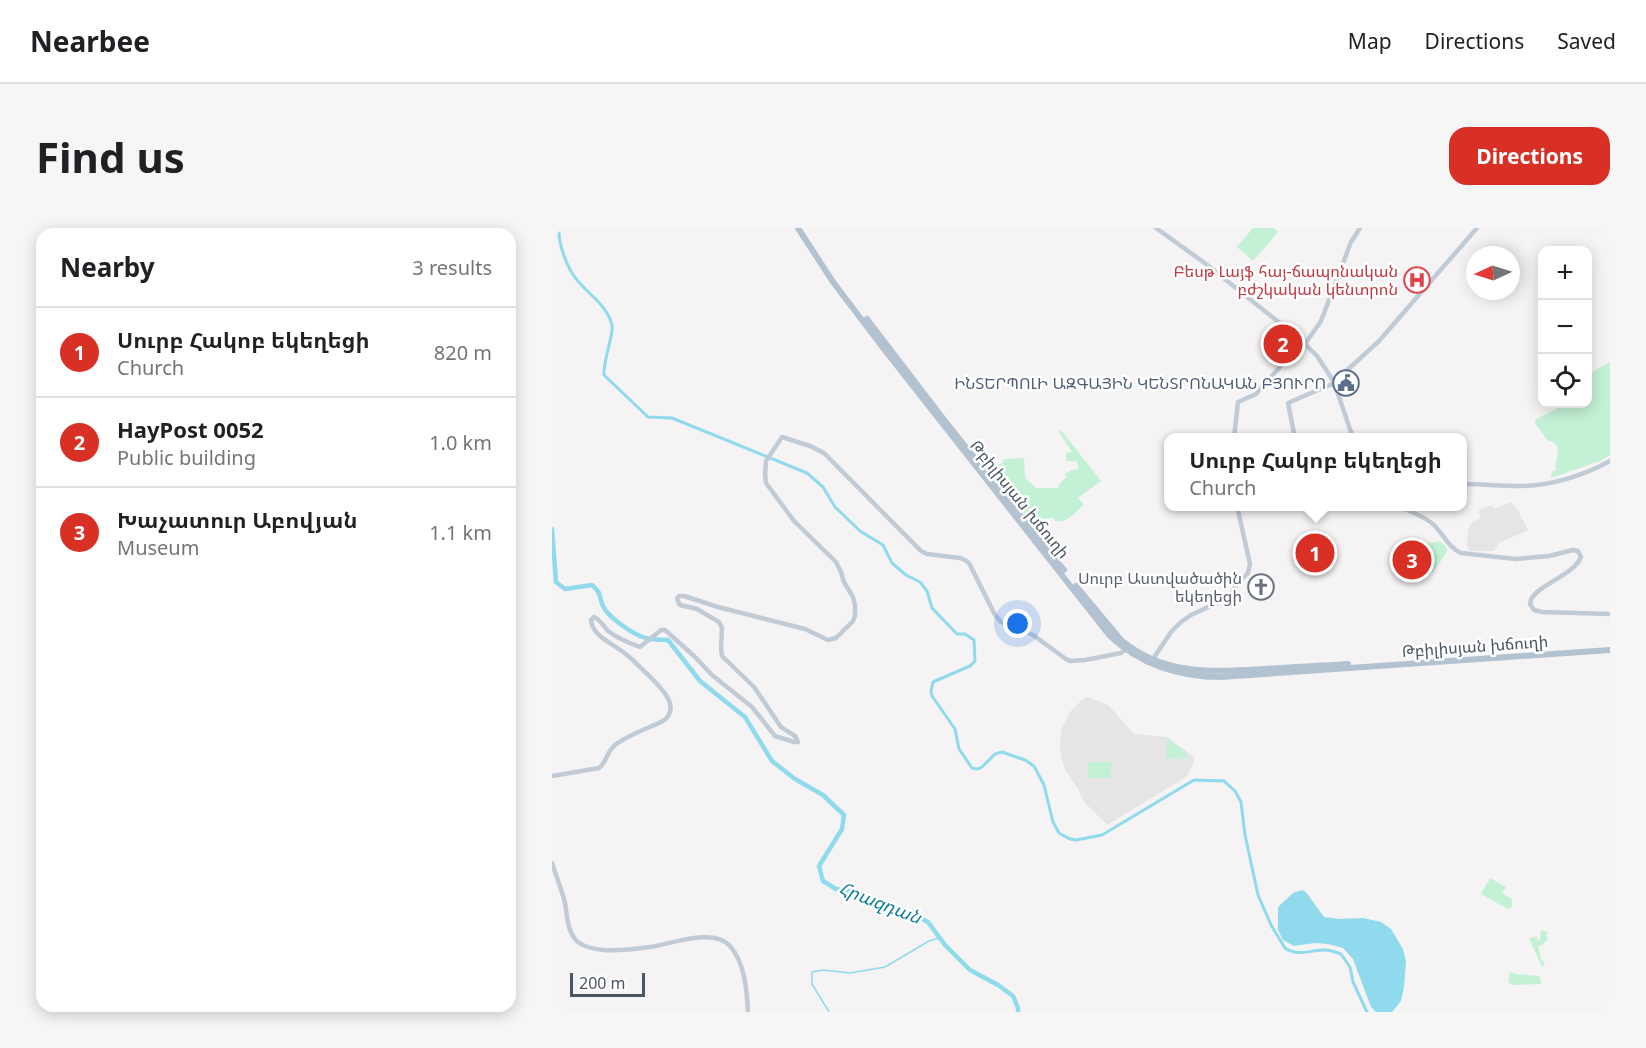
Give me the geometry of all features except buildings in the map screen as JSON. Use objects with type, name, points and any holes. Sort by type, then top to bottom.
[{"type":"main road","name":"Թբիլիսյան խճուղի","points":[[798,228],[833,282],[1109,635],[1163,669],[1188,675],[1221,677],[1610,648]]},
{"type":"main road","name":"Թբիլիսյան խճուղի","points":[[802,228],[836,279],[945,421],[1127,648],[1178,668],[1214,672],[1339,667]]},
{"type":"street","points":[[1156,228],[1206,264],[1317,356],[1334,382],[1351,433]]},
{"type":"street","points":[[1235,433],[1238,402],[1256,394],[1304,343],[1321,321],[1351,242],[1360,228]]},
{"type":"street","points":[[1294,433],[1288,403],[1322,390],[1334,382],[1378,341],[1477,228]]},
{"type":"street","points":[[552,776],[599,768],[617,744],[666,719],[670,711],[669,702],[662,689],[627,655],[598,634],[593,628],[592,617],[597,618],[608,630],[628,643],[640,647],[661,630],[665,630],[712,675],[752,707],[775,736],[794,742],[798,741],[795,736],[781,728],[754,687],[722,656],[721,625],[697,609],[680,605],[677,601],[679,596],[684,596],[806,629],[828,639],[836,638],[853,621],[855,604],[853,597],[833,558],[794,522],[768,487],[765,474],[766,461],[782,437],[824,453],[921,551],[927,554],[960,558],[969,563],[995,615],[1001,622],[1033,635],[1070,661],[1121,653],[1127,648]]},
{"type":"street","points":[[1467,484],[1519,486],[1549,483],[1610,462]]},
{"type":"street","points":[[1153,659],[1171,632],[1181,622],[1228,598],[1248,573],[1250,564],[1238,511]]},
{"type":"street","points":[[1408,511],[1427,519],[1453,550],[1461,553],[1515,559],[1549,556],[1573,550],[1580,552],[1581,557],[1578,563],[1562,577],[1533,596],[1530,602],[1534,610],[1542,612],[1610,614]]},
{"type":"street","points":[[552,863],[569,926],[573,937],[580,944],[600,950],[613,950],[651,947],[706,937],[717,938],[730,946],[746,978],[748,1012]]},
{"type":"shaded area","points":[[1511,502],[1528,530],[1499,543],[1494,551],[1470,551],[1467,545],[1468,528],[1481,518],[1478,511],[1492,505],[1494,509]]},
{"type":"shaded area","points":[[1088,697],[1108,705],[1134,734],[1167,737],[1194,757],[1194,762],[1186,777],[1107,825],[1084,802],[1065,770],[1060,748],[1061,730],[1070,712]]},
{"type":"green space","points":[[1253,228],[1274,228],[1278,232],[1253,261],[1237,247]]},
{"type":"green space","points":[[1610,362],[1610,455],[1600,461],[1551,478],[1552,472],[1556,470],[1557,447],[1553,442],[1548,441],[1535,420],[1558,408],[1592,408],[1592,374]]},
{"type":"green space","points":[[1061,430],[1101,481],[1078,498],[1084,505],[1067,519],[1060,521],[1055,521],[1054,518],[1029,520],[1010,495],[993,466],[1003,463],[1004,459],[1024,458],[1025,478],[1036,488],[1059,488],[1058,486],[1067,476],[1065,474],[1078,469],[1076,461],[1066,461],[1066,453],[1072,452],[1059,432]]},
{"type":"green space","points":[[1440,541],[1447,548],[1447,552],[1432,573],[1406,550],[1401,555],[1400,553],[1406,547]]},
{"type":"green space","points":[[1167,738],[1186,752],[1187,759],[1166,758]]},
{"type":"green space","points":[[1088,762],[1111,762],[1111,778],[1088,778]]},
{"type":"green space","points":[[1490,878],[1506,887],[1502,893],[1512,899],[1512,906],[1508,909],[1481,894]]},
{"type":"green space","points":[[1541,929],[1548,933],[1546,936],[1548,938],[1543,945],[1538,946],[1541,959],[1545,963],[1542,967],[1529,938],[1537,937],[1538,941],[1540,940]]},
{"type":"green space","points":[[1510,972],[1539,976],[1542,984],[1513,985],[1508,982]]},
{"type":"water","points":[[1302,890],[1306,892],[1324,917],[1363,918],[1381,922],[1391,929],[1403,949],[1406,961],[1401,1001],[1392,1012],[1376,1012],[1371,1007],[1353,959],[1343,948],[1315,943],[1294,946],[1283,940],[1278,930],[1278,907],[1293,893]]},
{"type":"waterway","points":[[559,228],[564,256],[570,269],[610,318],[611,335],[604,375],[648,417],[672,418],[807,473],[823,487],[835,507],[860,531],[883,545],[892,563],[906,575],[920,582],[927,591],[932,608],[957,634],[965,634],[974,640],[975,661],[970,666],[933,682],[931,691],[932,696],[955,729],[959,749],[972,768],[982,767],[995,754],[1002,752],[1025,760],[1034,766],[1044,785],[1053,822],[1059,833],[1076,840],[1102,835],[1194,780],[1224,781],[1235,791],[1241,802],[1245,835],[1258,895],[1271,925],[1285,948],[1295,952],[1325,950],[1341,954],[1350,967],[1353,982],[1367,1012]]},
{"type":"waterway","name":"Հրազդան","points":[[552,529],[556,582],[565,589],[592,585],[599,593],[609,615],[630,631],[654,640],[668,640],[700,681],[745,717],[772,761],[795,779],[823,795],[844,815],[842,829],[819,866],[823,881],[836,889],[860,893],[876,904],[903,909],[928,922],[945,945],[970,970],[1013,996],[1018,1012]]},
{"type":"waterway","points":[[829,1012],[812,984],[812,972],[823,970],[850,973],[885,967],[929,941],[939,938]]},
{"type":"place","name":"Բեսթ Լայֆ հայ-ճապոնական բժշկական կենտրոն","points":[[1417,280]]},
{"type":"place","name":"HayPost 0052","points":[[1283,344]]},
{"type":"place","name":"ԻՆՏԵՐՊՈԼԻ ԱԶԳԱՅԻՆ ԿԵՆՏՐՈՆԱԿԱՆ ԲՅՈՒՐՈ","points":[[1346,383]]},
{"type":"place","name":"Սուրբ Հակոբ եկեղեցի","points":[[1315,553]]},
{"type":"place","name":"Խաչատուր Աբովյան","points":[[1412,560]]},
{"type":"place","name":"Սուրբ Աստվածածին եկեղեցի","points":[[1261,587]]}]
